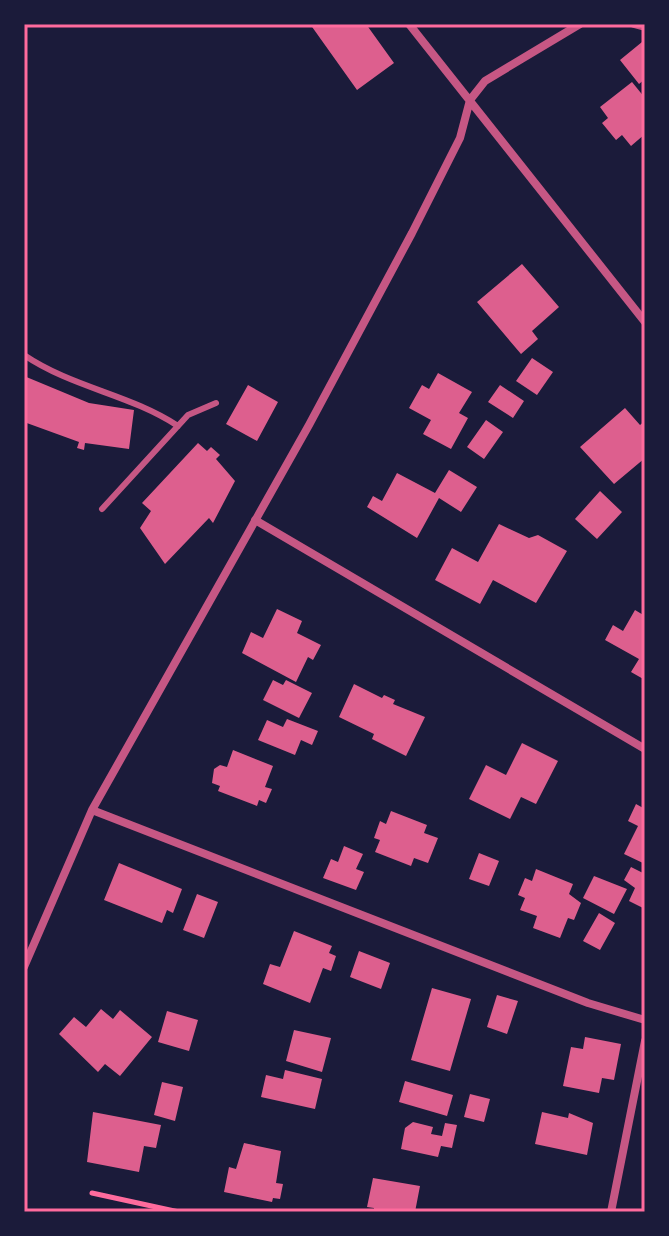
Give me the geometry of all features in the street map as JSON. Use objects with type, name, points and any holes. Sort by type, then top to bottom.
[{"type":"street","points":[[409,24],[645,322]]},
{"type":"street","points":[[561,35],[566,24]]},
{"type":"street","points":[[24,967],[92,810],[412,233],[460,138],[470,100],[485,81],[580,24]]},
{"type":"street","points":[[634,24],[645,27]]},
{"type":"street","points":[[255,520],[645,749]]},
{"type":"street","points":[[92,810],[588,1003],[645,1020]]},
{"type":"street","points":[[611,1212],[645,1041]]},
{"type":"lane","points":[[24,355],[50,372],[136,403],[178,426]]},
{"type":"lane","points":[[102,509],[188,415],[216,403]]},
{"type":"path","points":[[92,1193],[179,1212]]},
{"type":"building","points":[[310,24],[366,24],[394,63],[357,90]]},
{"type":"building","points":[[642,42],[645,79],[639,84],[620,60]]},
{"type":"building","points":[[632,82],[645,98],[645,134],[631,146],[622,135],[616,140],[602,123],[608,118],[600,107]]},
{"type":"building","points":[[522,264],[559,307],[532,331],[538,339],[521,354],[477,302]]},
{"type":"building","points":[[532,358],[553,372],[537,395],[516,381]]},
{"type":"building","points":[[438,373],[472,392],[459,413],[468,418],[451,449],[423,434],[431,420],[409,408],[422,385],[429,389]]},
{"type":"building","points":[[24,376],[89,403],[134,410],[129,449],[85,443],[84,450],[77,448],[79,442],[24,422]]},
{"type":"building","points":[[248,385],[278,402],[257,441],[226,424]]},
{"type":"building","points":[[500,385],[524,401],[513,418],[488,402]]},
{"type":"building","points":[[625,408],[640,425],[645,421],[645,458],[614,484],[580,447]]},
{"type":"building","points":[[486,420],[503,432],[484,459],[467,447]]},
{"type":"building","points":[[198,443],[207,451],[211,447],[220,455],[216,459],[235,481],[213,523],[209,518],[165,564],[140,528],[151,511],[142,503]]},
{"type":"building","points":[[449,470],[477,487],[461,512],[439,498],[417,538],[367,507],[373,496],[382,501],[397,473],[435,493]]},
{"type":"building","points":[[600,491],[622,512],[597,539],[575,519]]},
{"type":"building","points":[[499,524],[529,538],[538,535],[567,551],[536,603],[493,580],[480,604],[435,580],[452,548],[478,562]]},
{"type":"building","points":[[277,609],[302,621],[297,633],[321,645],[313,660],[308,657],[296,682],[242,653],[251,632],[263,638]]},
{"type":"building","points":[[635,610],[645,616],[645,680],[631,672],[639,659],[605,640],[613,625],[623,631]]},
{"type":"building","points":[[273,680],[283,685],[286,680],[312,693],[299,718],[263,700]]},
{"type":"building","points":[[354,684],[382,698],[384,695],[395,700],[393,704],[425,717],[406,756],[372,739],[374,734],[339,717]]},
{"type":"building","points":[[287,719],[318,731],[312,745],[301,740],[295,755],[258,740],[267,720],[283,727]]},
{"type":"building","points":[[522,743],[558,761],[536,804],[521,797],[510,819],[469,799],[486,765],[506,775]]},
{"type":"building","points":[[233,750],[273,766],[265,787],[272,789],[266,803],[259,800],[257,806],[218,791],[220,786],[212,783],[214,769],[220,765],[227,767]]},
{"type":"building","points":[[636,804],[645,809],[645,864],[624,854],[638,826],[628,821]]},
{"type":"building","points":[[391,811],[427,825],[424,833],[438,838],[428,863],[414,858],[411,866],[375,852],[380,840],[374,838],[380,821],[386,824]]},
{"type":"building","points":[[344,846],[363,854],[356,869],[364,872],[356,890],[323,878],[331,859],[338,862]]},
{"type":"building","points":[[479,853],[499,861],[489,886],[469,879]]},
{"type":"building","points":[[119,863],[182,889],[173,913],[167,910],[162,923],[104,900]]},
{"type":"building","points":[[631,867],[645,874],[645,909],[629,901],[635,888],[624,880]]},
{"type":"building","points":[[536,869],[573,884],[569,894],[581,903],[574,920],[568,918],[560,938],[533,928],[537,916],[520,910],[525,898],[518,895],[525,878],[532,881]]},
{"type":"building","points":[[594,876],[627,889],[614,914],[583,898]]},
{"type":"building","points":[[197,894],[218,902],[204,938],[183,930]]},
{"type":"building","points":[[599,913],[615,923],[600,950],[583,941]]},
{"type":"building","points":[[294,931],[332,946],[329,953],[336,956],[331,971],[323,968],[310,1003],[263,984],[270,964],[280,967]]},
{"type":"building","points":[[359,951],[390,963],[381,989],[350,977]]},
{"type":"building","points":[[432,988],[471,999],[450,1071],[411,1060]]},
{"type":"building","points":[[497,995],[518,1001],[507,1034],[487,1027]]},
{"type":"building","points":[[101,1009],[113,1019],[120,1010],[152,1037],[120,1076],[105,1064],[98,1072],[59,1034],[74,1017],[86,1027]]},
{"type":"building","points":[[167,1011],[198,1020],[189,1051],[158,1042]]},
{"type":"building","points":[[294,1030],[331,1038],[322,1072],[286,1061]]},
{"type":"building","points":[[585,1037],[621,1044],[614,1080],[602,1078],[599,1093],[563,1086],[571,1047],[583,1049]]},
{"type":"building","points":[[285,1070],[322,1079],[315,1109],[261,1097],[266,1075],[283,1079]]},
{"type":"building","points":[[405,1081],[453,1095],[447,1116],[399,1102]]},
{"type":"building","points":[[162,1082],[183,1087],[175,1121],[154,1115]]},
{"type":"building","points":[[470,1094],[490,1099],[484,1122],[464,1117]]},
{"type":"building","points":[[93,1112],[161,1125],[156,1148],[144,1146],[139,1172],[87,1162]]},
{"type":"building","points":[[542,1112],[568,1118],[569,1113],[593,1123],[587,1155],[535,1144]]},
{"type":"building","points":[[413,1122],[433,1127],[431,1134],[442,1136],[445,1123],[457,1125],[452,1148],[441,1146],[438,1157],[401,1149],[405,1128]]},
{"type":"building","points":[[244,1143],[281,1151],[276,1183],[283,1184],[280,1199],[273,1198],[272,1202],[224,1192],[229,1167],[236,1169]]},
{"type":"building","points":[[373,1178],[420,1186],[415,1212],[374,1212],[374,1208],[367,1207]]}]
